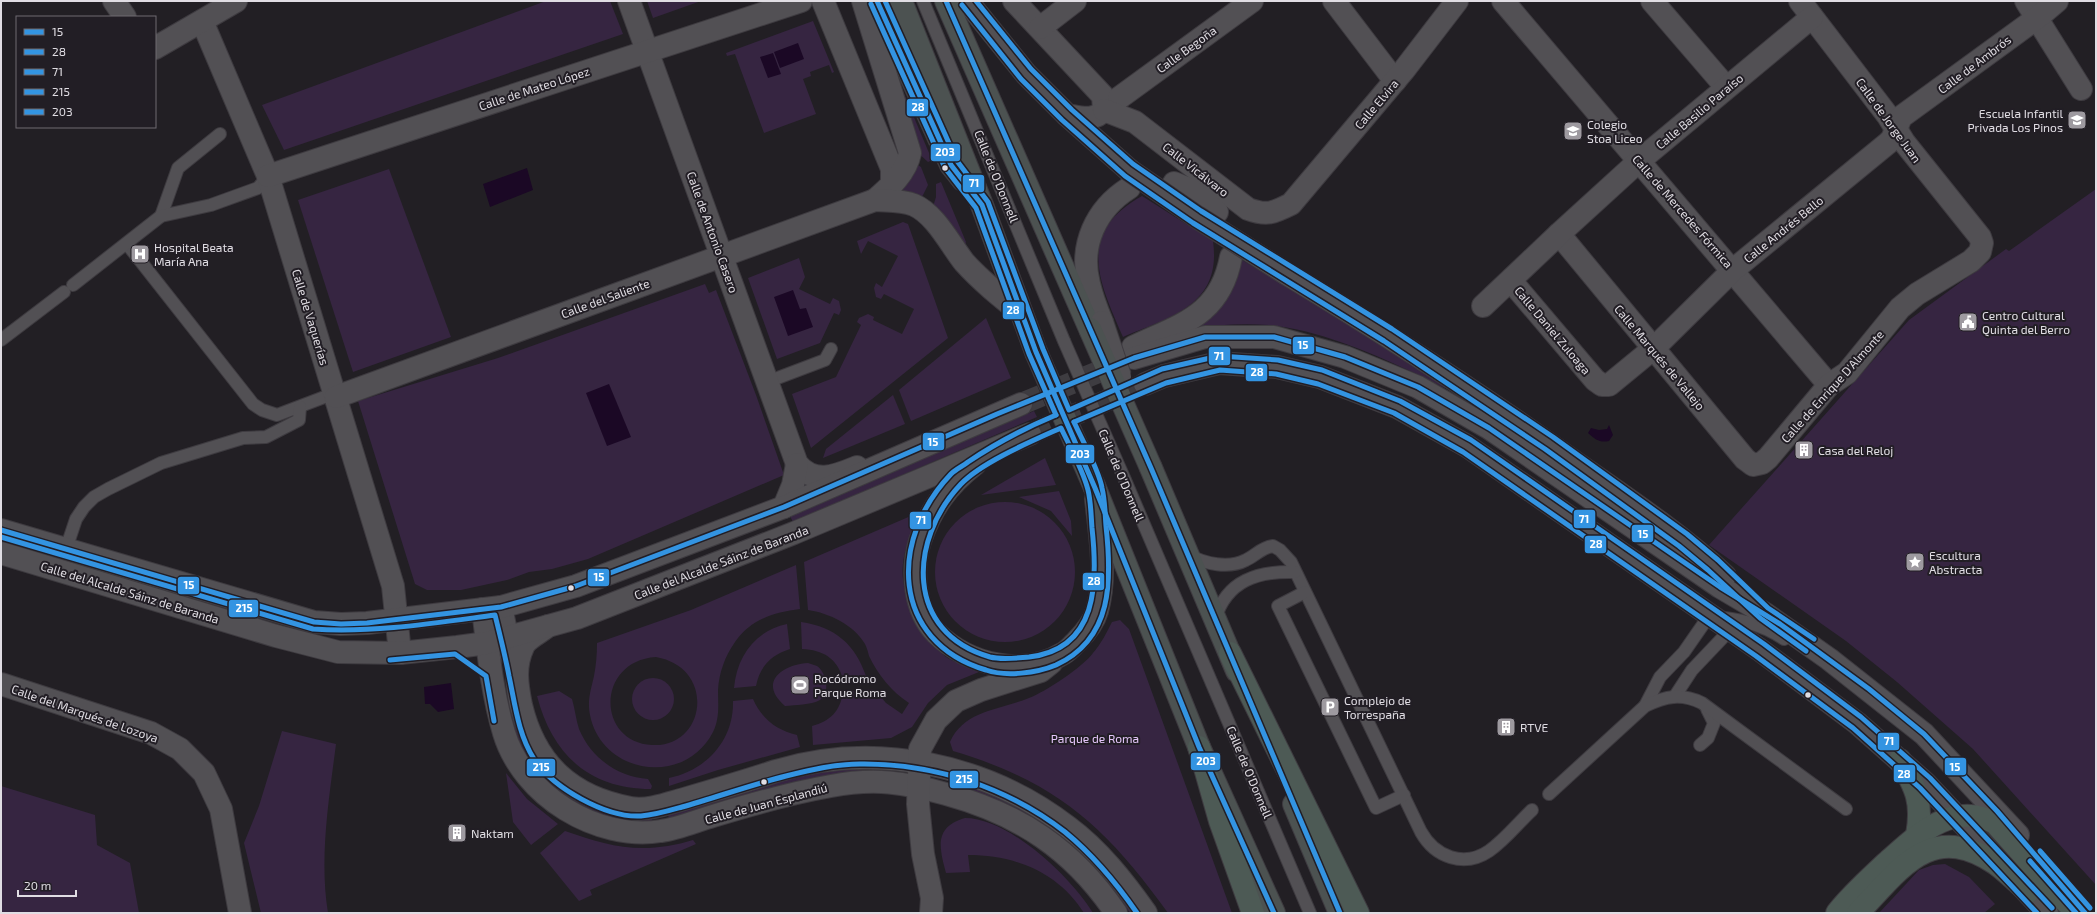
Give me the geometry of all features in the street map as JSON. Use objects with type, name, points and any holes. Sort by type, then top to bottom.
[{"type":"highway","points":[[1230,653],[1358,913]]},
{"type":"highway","points":[[1199,747],[1220,822],[1253,913]]},
{"type":"highway","points":[[1900,760],[1916,787],[1919,810],[1917,835]]},
{"type":"highway","points":[[1837,913],[1870,878],[1917,835],[1936,823],[1956,816],[1972,815],[1984,817],[1995,823],[2062,898],[2078,913]]},
{"type":"highway","points":[[1858,913],[1897,873],[1918,855],[1930,849],[1944,847],[1976,852],[1997,865],[2028,892]]},
{"type":"main road","name":"Calle de O'Donnell","points":[[877,1],[951,165],[982,204]]},
{"type":"main road","name":"Calle de O'Donnell","points":[[901,1],[982,204],[1036,352],[1095,488],[1199,747],[1274,913]]},
{"type":"main road","name":"Calle de O'Donnell","points":[[946,1],[1096,326],[1151,468],[1340,913]]},
{"type":"street","points":[[114,1],[124,16]]},
{"type":"street","points":[[156,47],[236,1]]},
{"type":"street","name":"Calle de Antonio Casero","points":[[629,1],[797,464]]},
{"type":"street","name":"Calle de Mateo López","points":[[268,176],[801,1]]},
{"type":"street","points":[[823,1],[892,169],[892,185]]},
{"type":"street","points":[[863,1],[910,153],[908,164],[892,185],[875,200]]},
{"type":"street","points":[[967,1],[1026,74],[1067,114],[1129,179],[1197,217],[1388,335],[1568,457],[1683,540],[1713,565],[1764,613]]},
{"type":"street","name":"Calle Vicálvaro","points":[[1014,1],[1043,26],[1113,103],[1135,122],[1248,209],[1260,214],[1272,214],[1291,204]]},
{"type":"street","points":[[1043,26],[1075,1]]},
{"type":"street","name":"Calle Begoña","points":[[1113,103],[1252,1]]},
{"type":"street","points":[[1334,1],[1395,81]]},
{"type":"street","name":"Calle Elvira","points":[[1291,204],[1395,81],[1457,1]]},
{"type":"street","name":"Calle de Mercedes Fórmica","points":[[1503,1],[1733,270],[1829,385]]},
{"type":"street","points":[[1652,1],[1726,87]]},
{"type":"street","name":"Calle de Ambrós","points":[[1896,129],[1901,117],[2031,10],[2057,1]]},
{"type":"street","name":"Calle Basilio Paraíso","points":[[1483,306],[1559,234],[1640,161],[1726,87],[1806,9]]},
{"type":"street","name":"Calle de Jorge Juan","points":[[1806,9],[1888,116],[1896,129],[1980,237]]},
{"type":"street","points":[[2031,10],[2081,89]]},
{"type":"street","name":"Calle de Vaquerías","points":[[202,21],[268,176],[394,586],[398,621]]},
{"type":"street","points":[[1067,114],[1087,118],[1100,115],[1113,103]]},
{"type":"street","name":"Calle Andrés Bello","points":[[1595,380],[1602,385],[1608,385],[1654,348],[1733,270],[1888,143],[1892,139],[1896,129]]},
{"type":"street","points":[[1096,326],[1086,263],[1089,242],[1095,222],[1105,207],[1129,179]]},
{"type":"street","points":[[1174,183],[1191,190],[1217,212]]},
{"type":"street","name":"Calle del Saliente","points":[[335,395],[875,200]]},
{"type":"street","name":"Calle de O'Donnell","points":[[875,200],[904,202],[923,211],[946,234],[964,261],[978,276],[1021,313]]},
{"type":"street","name":"Calle Marqués de Vallejo","points":[[1559,234],[1745,459],[1753,465],[1762,463],[1768,458]]},
{"type":"street","name":"Calle de Enrique D'Almonte","points":[[1768,458],[1829,385],[1847,373],[1900,308],[1917,294],[1971,261],[1980,252],[1982,243],[1980,237]]},
{"type":"street","points":[[1230,257],[1227,276],[1216,297],[1201,312],[1132,353],[1205,337],[1274,337],[1345,357],[1418,387],[1489,428],[1720,587],[1764,613],[1869,689],[1924,734],[1997,811],[2086,913]]},
{"type":"street","name":"Calle Daniel Zuloaga","points":[[1511,281],[1595,380]]},
{"type":"street","points":[[1145,384],[1164,376],[1219,364],[1277,366],[1320,377],[1397,407],[1467,446],[1730,630],[1813,689],[1857,723],[1900,760],[1956,816],[2047,913]]},
{"type":"street","name":"Calle del Alcalde Sáinz de Baranda","points":[[1,530],[314,622],[342,624],[398,621],[492,608],[576,586],[784,507],[959,430],[1020,400]]},
{"type":"street","points":[[797,464],[805,473],[815,478],[836,474],[912,445],[959,430]]},
{"type":"street","name":"Calle del Alcalde Sáinz de Baranda","points":[[1,553],[306,645],[338,652],[400,653],[457,647],[497,641],[577,618],[794,533],[1030,434],[975,464],[957,478],[942,496],[924,529],[918,550],[914,569],[917,590],[922,610],[935,632],[961,652],[989,664],[1012,666],[1045,662],[1065,653]]},
{"type":"street","points":[[784,507],[793,485],[797,464]]},
{"type":"street","points":[[931,913],[932,898],[923,854],[918,804],[920,750],[936,720],[956,701],[981,690],[1041,671],[1065,653],[1087,628],[1097,611],[1102,588],[1102,552],[1095,488]]},
{"type":"street","name":"Calle de Juan Esplandiú","points":[[492,608],[497,641],[492,672],[504,734],[515,759],[528,776],[574,816],[606,829],[631,833],[662,831],[772,799],[832,786],[892,782],[919,787],[992,809],[1026,825],[1055,846],[1086,874],[1116,913]]},
{"type":"street","points":[[398,621],[400,653]]},
{"type":"street","name":"Calle de Juan Esplandiú","points":[[548,626],[523,646],[516,675],[516,684],[525,723],[541,756],[563,779],[596,799],[634,809],[661,806],[783,769],[820,761],[859,757],[920,762],[977,776],[1001,786],[1037,805],[1070,827],[1104,860],[1146,913]]},
{"type":"street","name":"Calle de Juan Esplandiú","points":[[497,641],[516,675]]},
{"type":"street","points":[[457,647],[492,672]]},
{"type":"street","name":"Calle del Marqués de Lozoya","points":[[1,684],[151,733],[180,749],[204,773],[220,809],[240,913]]},
{"type":"lane","name":"Calle de O'Donnell","points":[[923,1],[1064,341],[1310,913]]},
{"type":"lane","points":[[1113,103],[1132,100],[1180,66]]},
{"type":"lane","points":[[1113,103],[1142,116],[1208,166]]},
{"type":"lane","points":[[161,216],[178,168],[220,134]]},
{"type":"lane","points":[[1,340],[127,244],[161,216],[211,205],[258,188],[268,176]]},
{"type":"lane","points":[[127,244],[253,404],[262,410],[277,414],[335,395]]},
{"type":"lane","points":[[767,382],[825,360],[832,349]]},
{"type":"lane","points":[[66,549],[76,519],[84,507],[94,497],[161,463],[243,438],[266,437],[298,420],[300,407]]},
{"type":"lane","points":[[1189,555],[1205,562],[1232,564],[1248,560],[1264,547],[1273,546],[1280,550],[1291,562],[1427,842],[1448,857],[1462,860],[1473,859],[1489,851],[1532,810]]},
{"type":"lane","points":[[1215,619],[1218,608],[1225,598],[1240,583],[1277,571],[1295,572]]},
{"type":"lane","points":[[1305,592],[1278,606],[1372,801],[1376,808],[1404,795]]},
{"type":"lane","points":[[1645,706],[1660,677],[1684,652],[1709,616],[1740,619],[1755,623],[1780,636],[1839,677],[1869,689]]},
{"type":"lane","points":[[1675,696],[1692,670],[1730,630]]},
{"type":"lane","points":[[1549,794],[1645,706],[1664,697],[1675,696],[1690,697],[1702,703],[1846,809]]},
{"type":"lane","points":[[1700,745],[1708,738],[1714,723],[1710,713],[1702,703]]},
{"type":"green space","points":[[546,1],[610,1],[623,34],[284,150],[262,105]]},
{"type":"green space","points":[[647,1],[701,1],[653,18]]},
{"type":"green space","points":[[813,21],[834,72],[832,73],[829,65],[810,72],[811,76],[803,79],[816,114],[764,133],[735,54],[727,56],[726,53]]},
{"type":"green space","points":[[894,70],[932,160],[928,162],[915,150]]},
{"type":"green space","points":[[916,164],[921,167],[928,185],[920,201],[899,191]]},
{"type":"green space","points":[[389,169],[451,337],[353,372],[298,200]]},
{"type":"green space","points":[[941,182],[966,242],[964,248],[932,210],[936,197],[936,184]]},
{"type":"green space","points":[[2096,189],[2096,885],[1973,749],[1897,682],[1846,641],[1709,545],[1909,320],[2006,249],[2009,251]]},
{"type":"green space","points":[[1142,196],[1213,241],[1214,263],[1209,280],[1201,294],[1189,306],[1159,323],[1123,337],[1106,297],[1101,278],[1098,260],[1100,242],[1107,226],[1121,210]]},
{"type":"green space","points":[[903,222],[908,224],[948,338],[811,448],[792,394],[836,377],[861,325],[857,322],[859,318],[868,314],[874,317],[873,320],[902,334],[914,309],[884,294],[881,299],[876,297],[874,288],[876,283],[882,287],[898,256],[868,241],[861,254],[857,241]]},
{"type":"green space","points":[[799,258],[805,277],[799,289],[830,304],[833,298],[839,301],[841,310],[839,315],[834,313],[820,343],[777,359],[748,278]]},
{"type":"green space","points":[[1242,260],[1349,322],[1463,395],[1449,390],[1394,363],[1341,342],[1305,331],[1260,324],[1231,324],[1193,327],[1212,315],[1226,300],[1236,281]]},
{"type":"green space","points":[[705,284],[709,293],[716,290],[756,395],[784,475],[588,559],[552,569],[529,572],[507,580],[461,590],[427,590],[415,584],[358,401],[498,358]]},
{"type":"green space","points":[[986,318],[1011,378],[911,421],[899,390]]},
{"type":"green space","points":[[893,395],[905,424],[823,458],[826,449]]},
{"type":"green space","points":[[1034,411],[1037,417],[793,522],[790,516]]},
{"type":"green space","points":[[1045,458],[1056,485],[981,495]]},
{"type":"green space","points":[[1059,491],[1071,521],[1072,536],[1051,511],[1019,497]]},
{"type":"green space","points":[[1012,502],[1032,507],[1055,522],[1070,545],[1074,558],[1074,586],[1070,599],[1055,622],[1032,637],[1019,641],[998,642],[978,637],[955,622],[940,599],[936,586],[935,565],[940,545],[955,522],[978,507],[991,503]]},
{"type":"green space","points":[[920,512],[913,528],[904,557],[904,583],[907,596],[913,610],[932,643],[946,657],[979,672],[947,685],[928,703],[912,727],[891,738],[813,745],[812,726],[833,715],[842,699],[843,692],[874,689],[886,703],[902,714],[909,703],[897,694],[881,676],[869,656],[865,644],[854,631],[832,617],[808,610],[804,562]]},
{"type":"green space","points":[[796,565],[800,609],[781,612],[763,618],[741,634],[731,647],[721,671],[718,690],[718,716],[715,727],[700,750],[684,761],[665,767],[646,767],[627,761],[610,751],[598,735],[590,715],[589,700],[597,656],[597,643],[691,610]],"holes":[[[656,657],[676,664],[689,676],[696,690],[697,706],[693,721],[684,734],[670,743],[652,745],[634,741],[621,731],[613,717],[610,701],[614,686],[622,672],[636,662]]]},
{"type":"green space","name":"Parque de Roma","points":[[1120,620],[1129,629],[1232,913],[1168,913],[1123,856],[1100,832],[1076,811],[1050,793],[1022,777],[990,763],[953,751],[950,742],[956,731],[964,723],[984,712],[1029,698],[1054,685],[1088,659],[1101,642],[1112,622]]},
{"type":"green space","points":[[801,622],[824,628],[842,639],[850,646],[856,655],[866,676],[843,679],[837,666],[828,656],[816,651],[802,649]]},
{"type":"green space","points":[[787,624],[790,649],[777,654],[767,662],[760,673],[756,686],[734,688],[739,665],[750,647],[766,632]]},
{"type":"green space","name":"Rocódromo Parque Roma","points":[[808,663],[817,666],[823,673],[826,688],[823,697],[812,703],[785,706],[777,698],[773,690],[773,683],[776,677],[789,667]]},
{"type":"green space","points":[[649,678],[657,678],[668,684],[674,695],[674,703],[668,714],[657,720],[649,720],[638,714],[632,703],[632,695],[638,684]]},
{"type":"green space","points":[[559,691],[572,699],[579,729],[584,739],[598,757],[616,770],[648,779],[652,786],[651,789],[609,783],[592,775],[576,764],[563,751],[552,735],[537,696]]},
{"type":"green space","points":[[753,699],[770,723],[789,733],[797,735],[800,747],[718,770],[669,786],[669,778],[683,774],[695,768],[716,751],[729,728],[733,701]]},
{"type":"green space","points":[[512,701],[530,751],[652,817],[652,822],[610,817],[591,811],[574,803],[557,792],[543,779],[530,763],[519,744],[506,703]]},
{"type":"green space","points":[[282,731],[336,744],[326,828],[324,871],[328,913],[261,913],[244,843],[259,806]]},
{"type":"green space","points":[[844,768],[870,769],[870,771],[811,778],[669,819],[668,814],[792,776]]},
{"type":"green space","points":[[506,773],[527,799],[558,824],[531,845],[513,822]]},
{"type":"green space","points":[[968,785],[1006,797],[1082,849],[1136,913],[1130,913],[1108,884],[1034,819],[1004,803],[969,789]]},
{"type":"green space","points":[[1,786],[95,815],[97,845],[130,863],[139,913],[1,913]]},
{"type":"green space","points":[[965,818],[982,821],[1000,828],[1037,852],[1070,883],[1093,913],[1084,913],[1062,887],[1048,877],[1034,869],[1002,858],[968,855],[970,872],[946,873],[942,855],[941,839],[948,827]]},
{"type":"green space","points":[[565,831],[615,846],[649,848],[693,840],[696,844],[590,890],[592,895],[579,901],[540,853]]},
{"type":"green space","points":[[1945,864],[1969,877],[1995,904],[1984,913],[1879,913],[1919,870],[1933,865]]},
{"type":"shaded area","points":[[798,43],[804,59],[780,68],[774,52]]},
{"type":"shaded area","points":[[773,53],[781,74],[768,78],[760,57]]},
{"type":"shaded area","points":[[527,168],[533,190],[490,207],[483,184]]},
{"type":"shaded area","points":[[793,290],[800,309],[806,308],[813,327],[788,336],[774,297]]},
{"type":"shaded area","points":[[609,384],[631,437],[607,446],[586,393]]},
{"type":"shaded area","points":[[1609,425],[1613,435],[1609,441],[1603,442],[1588,433],[1591,428],[1599,430],[1607,429]]},
{"type":"shaded area","points":[[451,683],[454,709],[438,712],[430,704],[425,704],[424,687]]},
{"type":"tunnel","points":[[1021,404],[1125,361]]},
{"type":"tunnel","points":[[1030,434],[1145,384]]},
{"type":"transit line","name":"203","points":[[877,1],[951,165],[982,205],[1036,352],[1095,488],[1199,747],[1274,913]]},
{"type":"transit line","name":"71","points":[[885,1],[957,161],[988,202],[1043,349],[1069,410],[1162,369],[1219,356],[1278,360],[1322,370],[1400,401],[1471,440],[1764,644],[1861,717],[1930,778],[2052,908]]},
{"type":"transit line","name":"203","points":[[946,1],[1151,468],[1340,913]]},
{"type":"transit line","name":"71","points":[[976,1],[1031,69],[1072,110],[1133,164],[1201,211],[1392,329],[1553,437],[1687,534],[1718,560],[1768,608],[1814,639]]},
{"type":"transit line","name":"28","points":[[871,4],[945,168],[976,208],[1029,354],[1056,415]]},
{"type":"transit line","name":"28","points":[[962,5],[1021,79],[1062,120],[1125,176],[1193,223],[1384,341],[1545,449],[1679,546],[1708,570],[1760,618],[1806,651]]},
{"type":"transit line","name":"15","points":[[1,530],[314,622],[341,624],[367,623],[501,607],[576,586],[784,507],[997,414],[1134,358],[1205,337],[1274,337],[1345,357],[1418,387],[1489,428],[1720,587],[1780,624],[1869,689],[1924,734],[1997,811],[2085,913]]},
{"type":"transit line","name":"28","points":[[1074,422],[1166,383],[1220,370],[1276,374],[1318,384],[1394,413],[1463,452],[1756,656],[1853,728],[1920,788],[2037,913]]},
{"type":"transit line","name":"71","points":[[1056,415],[1000,442],[953,472],[931,500],[917,528],[910,557],[909,586],[916,612],[931,636],[954,656],[986,670],[1012,674],[1031,672],[1056,665],[1075,654],[1089,640],[1098,624],[1105,606],[1109,567],[1104,497],[1100,481],[1090,455],[1074,422]]},
{"type":"transit line","name":"28","points":[[1061,428],[1083,475],[1090,499],[1094,570],[1093,591],[1089,610],[1081,627],[1069,641],[1052,651],[1029,657],[1004,659],[990,657],[962,645],[942,628],[929,606],[924,582],[924,557],[931,531],[944,507],[961,484],[970,476],[994,460],[1061,428]]},
{"type":"transit line","name":"215","points":[[1,537],[313,629],[359,630],[427,624],[495,615],[518,719],[524,739],[534,759],[543,770],[567,790],[597,806],[612,812],[627,815],[641,816],[656,814],[773,780],[841,765],[887,765],[942,773],[994,790],[1043,816],[1065,832],[1095,860],[1137,913]]},
{"type":"transit line","name":"215","points":[[390,660],[455,654],[486,676],[494,721]]},
{"type":"transit line","name":"71","points":[[2040,851],[2090,908]]},
{"type":"transit line","name":"28","points":[[2030,861],[2076,913]]},
{"type":"place","name":"Escuela Infantil Privada Los Pinos","points":[[2077,120]]},
{"type":"place","name":"Colegio Stoa Liceo","points":[[1573,131]]},
{"type":"place","name":"Hospital Beata María Ana","points":[[140,254]]},
{"type":"place","name":"Centro Cultural Quinta del Berro","points":[[1968,322]]},
{"type":"place","name":"Casa del Reloj","points":[[1804,450]]},
{"type":"place","name":"Escultura Abstracta","points":[[1915,562]]},
{"type":"place","name":"Rocódromo Parque Roma","points":[[800,685]]},
{"type":"place","name":"Complejo de Torrespaña","points":[[1330,707]]},
{"type":"place","name":"RTVE","points":[[1506,727]]},
{"type":"place","name":"Naktam","points":[[457,833]]}]
